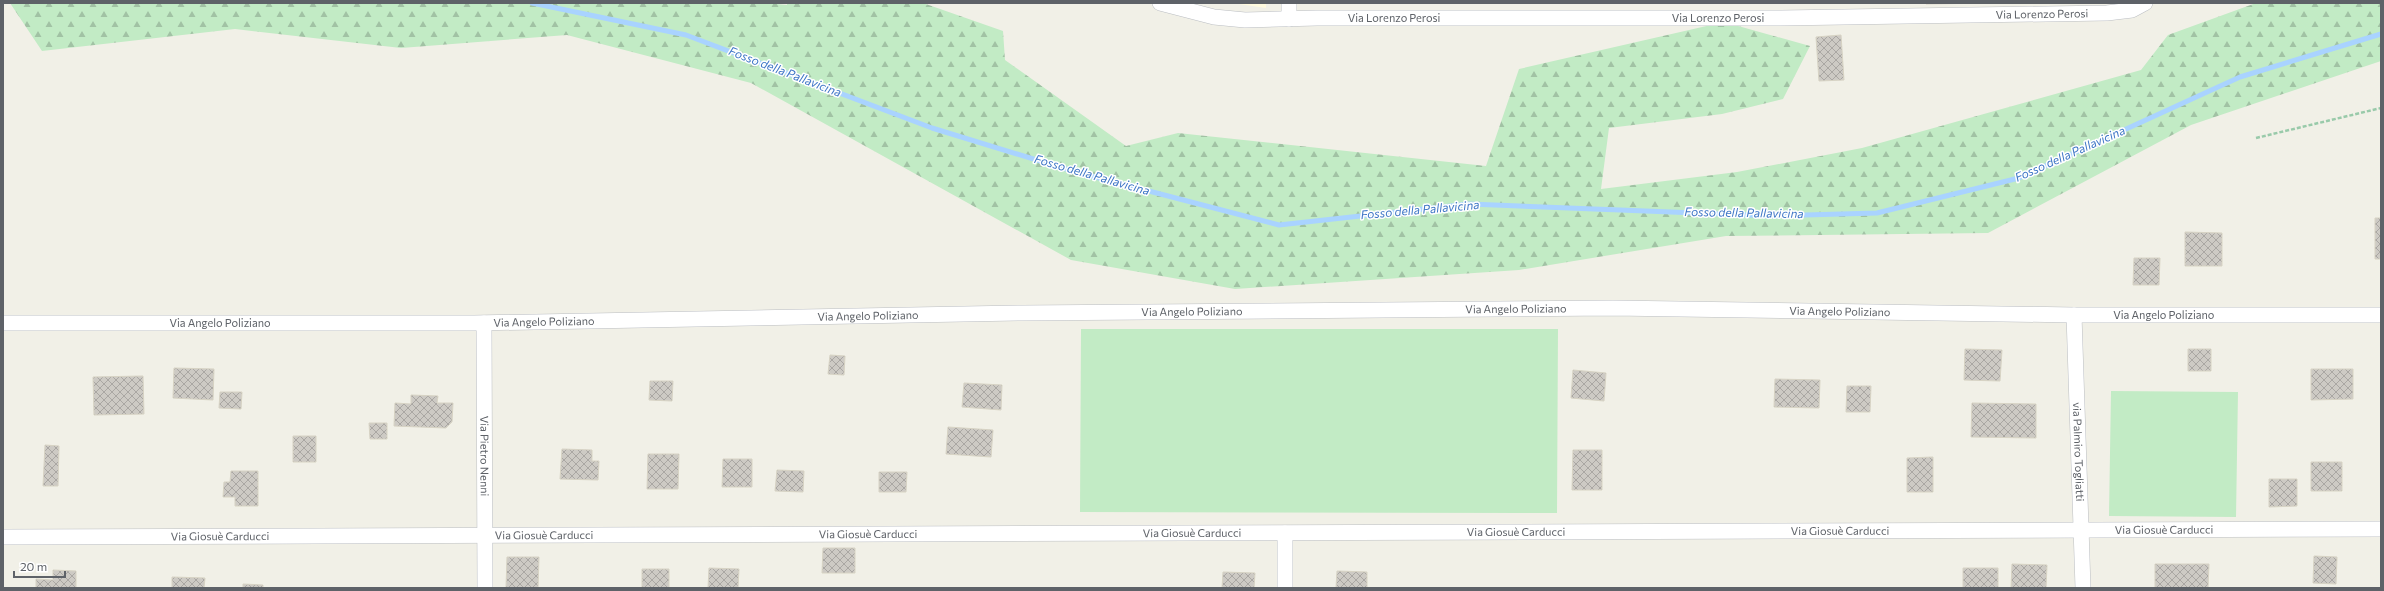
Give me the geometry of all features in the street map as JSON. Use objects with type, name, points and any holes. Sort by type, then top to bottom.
[{"type":"street","name":"Via Lorenzo Perosi","points":[[1160,3],[1214,17],[1245,20],[1781,18],[2107,13],[2132,10],[2145,3]]},
{"type":"street","points":[[1289,3],[1289,19]]},
{"type":"street","name":"Via Angelo Poliziano","points":[[3,323],[484,323],[1022,313],[1613,308],[2074,316],[2381,315]]},
{"type":"street","name":"via Palmiro Togliatti","points":[[2074,316],[2083,588]]},
{"type":"street","name":"Via Pietro Nenni","points":[[484,323],[485,588]]},
{"type":"street","name":"Via Giosuè Carducci","points":[[3,537],[2381,529]]},
{"type":"street","points":[[1285,533],[1285,588]]},
{"type":"path","points":[[2256,138],[2381,108]]},
{"type":"shaded area","points":[[1232,3],[1266,3],[1266,8]]},
{"type":"green space","points":[[10,3],[767,3],[787,5],[787,3],[923,3],[1003,31],[1005,60],[1126,146],[1178,133],[1486,166],[1519,69],[1724,22],[1810,46],[1783,99],[1722,114],[1609,128],[1601,189],[1737,172],[1862,148],[2141,70],[2168,35],[2256,3],[2381,3],[2381,61],[2191,125],[1988,233],[1726,236],[1519,270],[1235,289],[1071,260],[751,83],[567,35],[401,48],[235,29],[42,51]]},
{"type":"green space","points":[[1081,329],[1558,329],[1557,513],[1080,512]]},
{"type":"green space","points":[[2111,391],[2238,392],[2236,517],[2109,516]]},
{"type":"building","points":[[1926,3],[1987,3],[1926,4]]},
{"type":"building","points":[[1841,35],[1844,80],[1819,81],[1816,37]]},
{"type":"building","points":[[2375,218],[2381,218],[2381,259],[2375,259]]},
{"type":"building","points":[[2185,232],[2222,233],[2222,266],[2185,266]]},
{"type":"building","points":[[2134,258],[2160,258],[2159,285],[2133,285]]},
{"type":"building","points":[[1965,349],[2002,350],[2000,381],[1964,380]]},
{"type":"building","points":[[2188,349],[2211,349],[2211,371],[2188,371]]},
{"type":"building","points":[[830,355],[845,356],[844,375],[828,374]]},
{"type":"building","points":[[174,368],[214,369],[213,400],[173,398]]},
{"type":"building","points":[[2311,369],[2353,369],[2353,399],[2311,400]]},
{"type":"building","points":[[1573,370],[1606,373],[1604,401],[1571,398]]},
{"type":"building","points":[[143,376],[144,414],[94,415],[93,377]]},
{"type":"building","points":[[1775,379],[1820,380],[1819,408],[1774,407]]},
{"type":"building","points":[[650,381],[673,381],[672,401],[649,400]]},
{"type":"building","points":[[964,383],[1002,385],[1001,410],[962,407]]},
{"type":"building","points":[[1847,386],[1871,386],[1870,412],[1846,412]]},
{"type":"building","points":[[220,392],[242,392],[241,409],[219,408]]},
{"type":"building","points":[[411,395],[438,396],[437,403],[453,403],[452,422],[446,428],[394,426],[395,403],[411,404]]},
{"type":"building","points":[[1972,403],[2036,404],[2036,438],[1971,437]]},
{"type":"building","points":[[369,423],[387,423],[387,439],[370,439]]},
{"type":"building","points":[[948,427],[993,430],[991,457],[946,454]]},
{"type":"building","points":[[293,436],[316,436],[316,462],[293,462]]},
{"type":"building","points":[[45,445],[59,446],[58,486],[43,486]]},
{"type":"building","points":[[562,449],[592,450],[592,461],[599,461],[598,480],[560,479]]},
{"type":"building","points":[[1573,450],[1602,450],[1602,490],[1572,490]]},
{"type":"building","points":[[648,454],[679,454],[678,489],[647,489]]},
{"type":"building","points":[[1933,457],[1933,492],[1907,492],[1907,458]]},
{"type":"building","points":[[723,459],[752,459],[752,487],[722,487]]},
{"type":"building","points":[[2311,462],[2342,462],[2342,491],[2311,491]]},
{"type":"building","points":[[777,470],[804,471],[803,492],[775,491]]},
{"type":"building","points":[[231,471],[258,471],[258,506],[235,506],[235,497],[223,497],[224,482],[230,482]]},
{"type":"building","points":[[879,472],[907,472],[906,492],[879,492]]},
{"type":"building","points":[[2269,479],[2297,479],[2297,506],[2269,507]]},
{"type":"building","points":[[823,548],[855,548],[855,573],[822,573]]},
{"type":"building","points":[[2314,556],[2337,557],[2336,584],[2313,583]]},
{"type":"building","points":[[507,557],[539,557],[538,588],[506,588]]},
{"type":"building","points":[[2012,564],[2047,565],[2046,588],[2011,588]]},
{"type":"building","points":[[2155,564],[2209,564],[2208,588],[2155,588]]},
{"type":"building","points":[[709,568],[739,569],[738,588],[708,588]]},
{"type":"building","points":[[1963,568],[1998,568],[1998,588],[1963,588]]},
{"type":"building","points":[[642,569],[669,569],[669,588],[642,588]]},
{"type":"building","points":[[53,570],[76,571],[76,588],[36,588],[36,579],[53,580]]},
{"type":"building","points":[[1337,571],[1367,572],[1367,588],[1336,588]]},
{"type":"building","points":[[1223,572],[1255,573],[1254,588],[1222,588]]},
{"type":"building","points":[[172,577],[205,578],[204,588],[172,588]]},
{"type":"building","points":[[243,584],[263,585],[263,588],[243,588]]},
{"type":"waterway","name":"Fosso della Pallavicina","points":[[532,3],[686,35],[932,128],[1076,172],[1279,225],[1469,204],[1773,216],[1877,213],[2019,178],[2240,77],[2381,34]]}]
